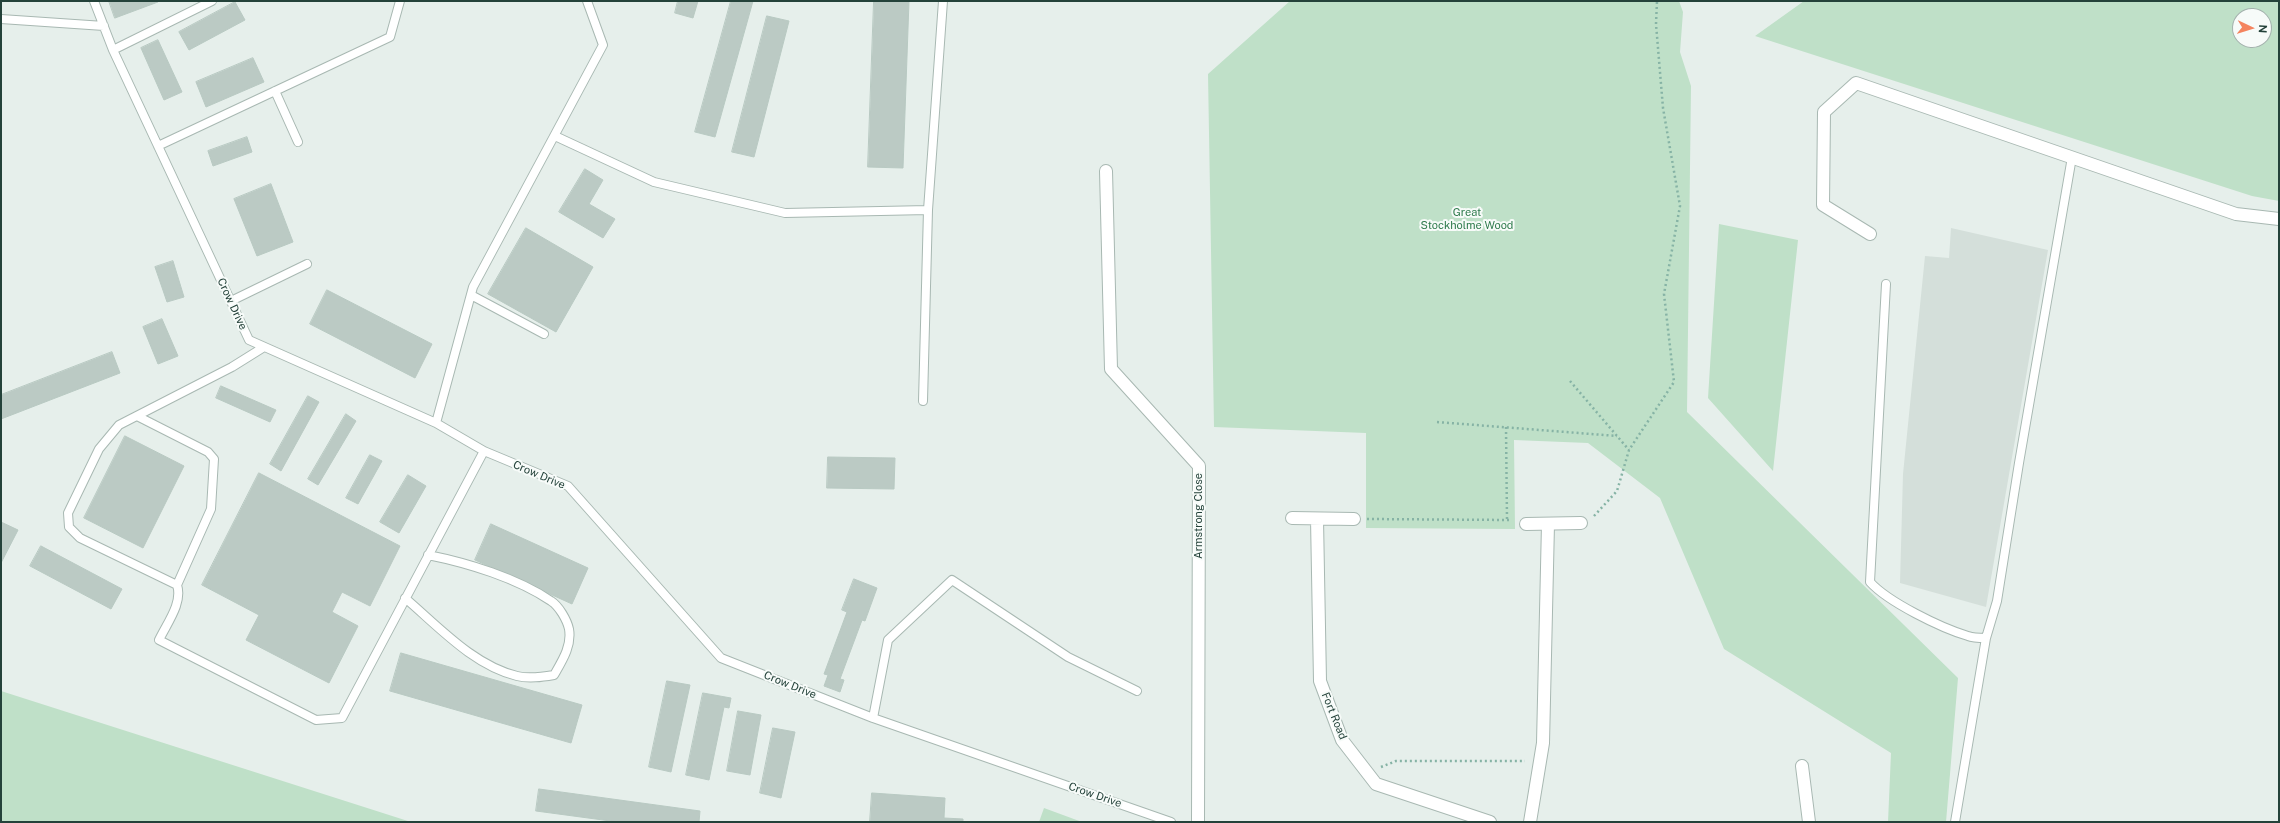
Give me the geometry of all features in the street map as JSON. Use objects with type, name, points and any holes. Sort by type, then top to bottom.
[{"type":"street","points":[[1870,234],[1823,205],[1824,112],[1856,83],[2236,214],[2279,219]]},
{"type":"street","name":"Armstrong Close","points":[[1106,171],[1111,370],[1199,466],[1198,822]]},
{"type":"street","points":[[1292,518],[1354,519]]},
{"type":"street","name":"Fort Road","points":[[1317,519],[1320,681],[1342,740],[1376,784],[1490,822]]},
{"type":"street","points":[[1526,524],[1581,522]]},
{"type":"street","points":[[1530,822],[1543,743],[1548,524]]},
{"type":"street","points":[[1802,766],[1809,822]]},
{"type":"lane","name":"Crow Drive","points":[[94,1],[113,50],[249,340],[436,423],[484,451],[568,486],[720,658],[872,718],[1171,822]]},
{"type":"lane","points":[[113,50],[212,1]]},
{"type":"lane","points":[[158,146],[390,37],[400,1]]},
{"type":"lane","points":[[436,423],[473,287],[603,45],[587,1]]},
{"type":"lane","points":[[923,401],[928,210],[943,1]]},
{"type":"lane","points":[[1,19],[104,26]]},
{"type":"lane","points":[[275,91],[298,142]]},
{"type":"lane","points":[[555,136],[654,182],[785,213],[928,210]]},
{"type":"lane","points":[[1955,822],[1986,638],[1997,601],[2020,455],[2072,157]]},
{"type":"lane","points":[[231,301],[307,264]]},
{"type":"lane","points":[[1886,284],[1870,582],[1879,591],[1940,625],[1969,637],[1986,638]]},
{"type":"lane","points":[[471,295],[544,334]]},
{"type":"lane","points":[[264,346],[232,367],[119,425],[98,449],[68,513],[70,527],[80,538],[176,584],[179,592],[178,601],[159,640],[316,720],[342,718],[484,451]]},
{"type":"lane","points":[[137,416],[208,452],[214,459],[211,509],[176,584]]},
{"type":"lane","points":[[405,598],[484,664],[518,677],[534,678],[554,675],[567,654],[569,630],[562,614],[553,601],[494,574],[462,562],[428,555]]},
{"type":"lane","points":[[872,718],[888,640],[952,580],[1068,657],[1137,692]]},
{"type":"path","points":[[1581,522],[1590,521],[1617,491],[1629,450],[1674,382],[1664,294],[1680,206],[1664,108],[1656,24],[1657,1]]},
{"type":"path","points":[[1570,381],[1629,450]]},
{"type":"path","points":[[1437,422],[1617,436]]},
{"type":"path","points":[[1506,427],[1507,520]]},
{"type":"path","points":[[1354,519],[1519,520],[1526,524]]},
{"type":"path","points":[[1367,772],[1396,761],[1540,760]]},
{"type":"shaded area","points":[[1951,228],[2048,250],[1986,607],[1900,583],[1903,474],[1925,256],[1949,258]]},
{"type":"green space","name":"Great Stockholme Wood","points":[[1290,1],[1679,1],[1683,12],[1680,52],[1691,86],[1687,412],[1958,678],[1946,822],[1888,822],[1891,753],[1724,649],[1660,498],[1588,443],[1514,440],[1515,529],[1366,528],[1366,433],[1214,427],[1208,74]]},
{"type":"green space","points":[[1804,1],[2279,1],[2279,201],[2252,196],[1755,36]]},
{"type":"green space","points":[[1719,224],[1798,240],[1773,471],[1708,398]]},
{"type":"green space","points":[[1,691],[411,822],[1,822]]},
{"type":"green space","points":[[1044,808],[1082,822],[1039,822]]},
{"type":"building","points":[[109,1],[158,1],[158,2],[115,18]]},
{"type":"building","points":[[678,1],[698,1],[693,18],[675,13]]},
{"type":"building","points":[[731,1],[753,1],[715,137],[695,132]]},
{"type":"building","points":[[874,1],[909,1],[903,168],[868,167]]},
{"type":"building","points":[[235,2],[245,20],[189,50],[179,32]]},
{"type":"building","points":[[767,16],[789,21],[754,157],[732,152]]},
{"type":"building","points":[[158,40],[182,92],[164,100],[141,48]]},
{"type":"building","points":[[253,58],[264,82],[206,107],[196,82]]},
{"type":"building","points":[[247,137],[252,152],[213,166],[208,151]]},
{"type":"building","points":[[585,169],[603,180],[589,204],[615,219],[603,238],[559,212]]},
{"type":"building","points":[[271,184],[293,242],[257,256],[234,199]]},
{"type":"building","points":[[526,228],[593,267],[556,332],[488,294]]},
{"type":"building","points":[[173,261],[184,297],[167,302],[155,267]]},
{"type":"building","points":[[327,290],[432,344],[415,378],[310,324]]},
{"type":"building","points":[[162,319],[178,356],[158,364],[143,327]]},
{"type":"building","points":[[112,352],[120,373],[1,419],[1,395]]},
{"type":"building","points":[[221,386],[276,410],[270,422],[216,398]]},
{"type":"building","points":[[308,396],[319,402],[281,471],[270,464]]},
{"type":"building","points":[[346,414],[356,421],[318,485],[308,479]]},
{"type":"building","points":[[125,436],[184,466],[143,548],[84,518]]},
{"type":"building","points":[[370,455],[382,461],[358,504],[346,498]]},
{"type":"building","points":[[828,457],[895,458],[894,489],[827,488]]},
{"type":"building","points":[[259,473],[400,546],[370,606],[342,592],[332,612],[358,626],[329,683],[246,640],[259,615],[202,585]]},
{"type":"building","points":[[408,475],[426,486],[399,533],[380,522]]},
{"type":"building","points":[[1,522],[18,530],[1,563]]},
{"type":"building","points":[[491,524],[588,568],[572,604],[475,560]]},
{"type":"building","points":[[41,546],[122,589],[111,609],[30,566]]},
{"type":"building","points":[[854,579],[877,588],[865,621],[862,620],[840,679],[844,680],[840,692],[824,686],[828,675],[824,674],[847,612],[842,610]]},
{"type":"building","points":[[401,653],[582,705],[571,743],[390,691]]},
{"type":"building","points":[[667,681],[690,685],[671,772],[649,767]]},
{"type":"building","points":[[703,693],[731,698],[729,708],[724,707],[709,780],[686,775]]},
{"type":"building","points":[[738,711],[761,715],[750,775],[727,771]]},
{"type":"building","points":[[773,728],[795,732],[781,798],[760,793]]},
{"type":"building","points":[[539,789],[700,811],[699,822],[618,822],[536,811]]},
{"type":"building","points":[[872,793],[945,798],[944,818],[963,819],[963,822],[870,822]]}]
